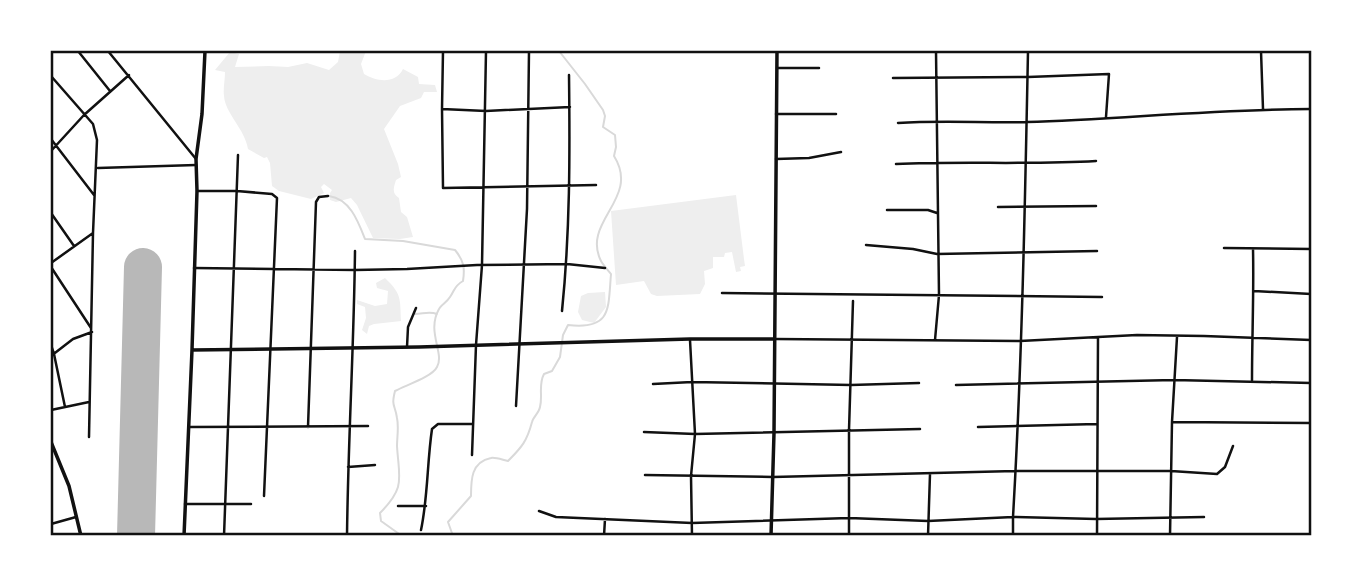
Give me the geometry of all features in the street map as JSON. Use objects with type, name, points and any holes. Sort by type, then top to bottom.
[{"type":"street","points":[[78,51],[110,91]]},
{"type":"street","points":[[108,51],[195,159]]},
{"type":"street","points":[[184,536],[197,191],[195,159],[202,114],[205,51]]},
{"type":"street","points":[[443,51],[443,188],[596,185]]},
{"type":"street","points":[[472,455],[486,51]]},
{"type":"street","points":[[516,406],[527,186],[529,51]]},
{"type":"street","points":[[771,536],[777,51]]},
{"type":"street","points":[[935,340],[939,295],[936,51]]},
{"type":"street","points":[[1013,536],[1020,383],[1028,51]]},
{"type":"street","points":[[1261,51],[1263,109]]},
{"type":"street","points":[[777,68],[819,68]]},
{"type":"street","points":[[893,78],[1109,74],[1106,117]]},
{"type":"street","points":[[51,150],[84,115],[129,75]]},
{"type":"street","points":[[562,311],[570,184],[569,75]]},
{"type":"street","points":[[51,76],[93,124],[97,140],[89,437]]},
{"type":"street","points":[[442,109],[486,111],[569,107]]},
{"type":"street","points":[[898,123],[937,120],[1027,122],[1263,109],[1311,109]]},
{"type":"street","points":[[776,114],[836,114]]},
{"type":"street","points":[[51,139],[94,195]]},
{"type":"street","points":[[776,159],[809,158],[841,152]]},
{"type":"street","points":[[224,536],[238,155]]},
{"type":"street","points":[[896,164],[1062,163],[1096,160]]},
{"type":"street","points":[[97,169],[196,165]]},
{"type":"street","points":[[197,191],[274,194],[278,198],[264,496]]},
{"type":"street","points":[[308,427],[316,202],[319,197],[328,196]]},
{"type":"street","points":[[998,206],[1096,206]]},
{"type":"street","points":[[887,210],[928,210],[937,213]]},
{"type":"street","points":[[51,213],[74,246]]},
{"type":"street","points":[[92,331],[51,265],[93,233]]},
{"type":"street","points":[[866,245],[937,254],[1097,251]]},
{"type":"street","points":[[1224,248],[1311,249]]},
{"type":"street","points":[[1252,248],[1252,380]]},
{"type":"street","points":[[346,536],[355,251]]},
{"type":"street","points":[[194,268],[355,270],[567,264],[605,268]]},
{"type":"street","points":[[1254,291],[1311,294]]},
{"type":"street","points":[[722,293],[1102,297]]},
{"type":"street","points":[[849,536],[853,301]]},
{"type":"street","points":[[407,347],[408,327],[416,308]]},
{"type":"street","points":[[52,355],[73,339],[92,331]]},
{"type":"street","points":[[192,350],[690,339],[1020,341],[1177,335],[1311,340]]},
{"type":"street","points":[[1170,536],[1177,335]]},
{"type":"street","points":[[1097,536],[1098,337]]},
{"type":"street","points":[[690,339],[695,434],[691,475],[692,536]]},
{"type":"street","points":[[51,345],[65,407]]},
{"type":"street","points":[[956,385],[1174,380],[1311,383]]},
{"type":"street","points":[[653,384],[919,383]]},
{"type":"street","points":[[51,410],[89,402]]},
{"type":"street","points":[[1172,422],[1311,424]]},
{"type":"street","points":[[421,530],[426,506],[428,453],[432,429],[439,424],[472,424]]},
{"type":"street","points":[[978,428],[1097,424]]},
{"type":"street","points":[[188,427],[368,426]]},
{"type":"street","points":[[644,432],[695,434],[920,429]]},
{"type":"street","points":[[51,442],[69,486],[81,536]]},
{"type":"street","points":[[645,475],[773,477],[1015,471],[1171,471],[1217,474],[1225,467],[1233,446]]},
{"type":"street","points":[[348,467],[375,465]]},
{"type":"street","points":[[928,536],[930,474]]},
{"type":"street","points":[[185,503],[251,504]]},
{"type":"street","points":[[398,506],[426,506]]},
{"type":"street","points":[[539,511],[556,517],[692,523],[849,518],[928,521],[1013,517],[1204,517]]},
{"type":"street","points":[[51,524],[76,517]]},
{"type":"street","points":[[604,536],[605,519]]},
{"type":"shaded area","points":[[340,51],[366,51],[361,64],[364,74],[375,79],[391,79],[403,69],[418,77],[419,84],[435,85],[437,92],[424,92],[421,98],[400,106],[384,129],[401,177],[396,180],[394,192],[399,198],[401,212],[407,217],[413,237],[373,238],[351,198],[336,202],[330,200],[332,190],[324,184],[321,187],[324,193],[311,199],[279,191],[272,186],[270,163],[267,157],[248,149],[225,102],[225,72],[215,70],[230,52],[239,54],[235,67],[288,67],[307,63],[329,70],[338,62]]},
{"type":"shaded area","points":[[736,195],[745,266],[740,267],[741,271],[736,272],[732,252],[725,253],[724,257],[713,257],[713,268],[704,271],[705,284],[700,294],[657,296],[651,294],[644,281],[616,285],[611,211]]},
{"type":"shaded area","points":[[385,278],[395,288],[399,297],[401,321],[374,324],[369,326],[367,334],[362,330],[366,318],[365,307],[357,304],[357,300],[375,306],[387,304],[388,291],[377,288],[376,283]]},
{"type":"shaded area","points":[[605,292],[606,307],[594,323],[582,320],[578,312],[581,296]]},
{"type":"waterway","points":[[453,536],[448,522],[471,496],[472,478],[479,463],[491,458],[508,461],[526,439],[540,407],[542,378],[544,374],[552,371],[560,357],[563,335],[568,325],[593,324],[605,315],[608,307],[611,274],[601,261],[597,247],[598,234],[621,185],[620,171],[614,156],[615,135],[603,127],[603,110],[559,51]]},
{"type":"waterway","points":[[329,196],[348,206],[365,239],[403,241],[455,250],[463,265],[463,281],[456,286],[436,318],[434,326],[439,355],[437,367],[424,377],[395,391],[393,403],[398,425],[399,482],[394,496],[380,513],[381,521],[402,536]]},
{"type":"waterway","points":[[415,314],[437,314]]},
{"type":"runway","points":[[136,536],[143,267]]}]
